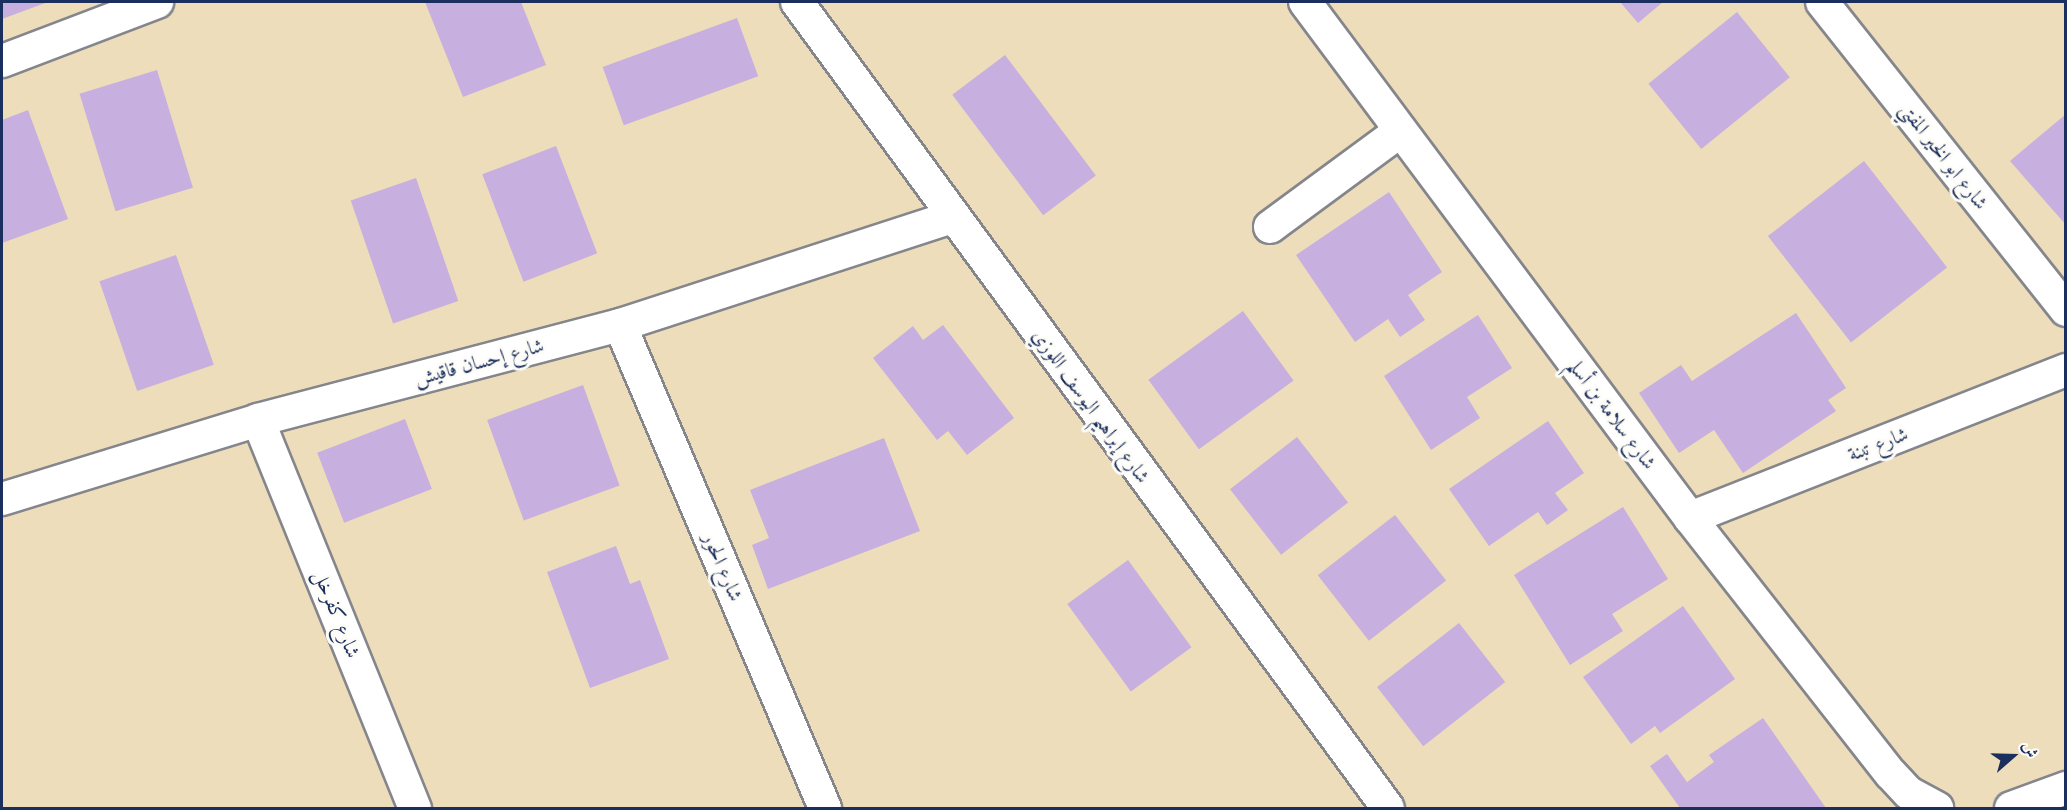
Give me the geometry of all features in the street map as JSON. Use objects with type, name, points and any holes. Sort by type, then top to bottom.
[{"type":"street","points":[[2,61],[157,2]]},
{"type":"street","name":"شارع إبراهيم اليوسف اللوزي","points":[[797,2],[1388,808]]},
{"type":"street","name":"شارع سلامة بن أسلم","points":[[1305,2],[1690,518],[1891,774],[1909,793],[1937,808]]},
{"type":"street","name":"شارع ابو الخير المفتي","points":[[1822,2],[2066,310]]},
{"type":"street","points":[[1270,227],[1400,131]]},
{"type":"street","name":"شارع إحسان قاقيش","points":[[2,499],[258,420],[620,325],[953,217]]},
{"type":"street","name":"شارع الحور","points":[[620,325],[825,808]]},
{"type":"street","name":"شارع تبنة","points":[[1690,518],[2066,370]]},
{"type":"street","name":"شارع كفرخل","points":[[258,420],[415,808]]},
{"type":"street","points":[[2011,808],[2066,788]]},
{"type":"building","points":[[2,2],[48,2],[2,19]]},
{"type":"building","points":[[425,2],[521,2],[546,65],[463,97]]},
{"type":"building","points":[[1620,2],[1663,2],[1638,23]]},
{"type":"building","points":[[1737,12],[1790,77],[1701,149],[1648,84]]},
{"type":"building","points":[[737,18],[758,76],[624,125],[603,67]]},
{"type":"building","points":[[1005,55],[1096,176],[1043,215],[952,95]]},
{"type":"building","points":[[157,70],[193,188],[116,211],[80,94]]},
{"type":"building","points":[[28,110],[68,219],[2,243],[2,120]]},
{"type":"building","points":[[2066,114],[2066,225],[2010,161]]},
{"type":"building","points":[[556,146],[597,253],[523,282],[482,174]]},
{"type":"building","points":[[1864,161],[1947,267],[1851,342],[1768,236]]},
{"type":"building","points":[[416,178],[458,301],[393,323],[351,200]]},
{"type":"building","points":[[1389,192],[1442,272],[1408,295],[1425,320],[1400,337],[1388,319],[1355,342],[1296,255]]},
{"type":"building","points":[[176,255],[214,365],[137,391],[99,281]]},
{"type":"building","points":[[1243,311],[1294,381],[1199,449],[1148,380]]},
{"type":"building","points":[[1796,313],[1846,388],[1828,400],[1836,411],[1743,473],[1714,430],[1679,453],[1639,393],[1681,365],[1692,381]]},
{"type":"building","points":[[1478,315],[1512,368],[1467,397],[1480,418],[1431,450],[1384,376]]},
{"type":"building","points":[[943,325],[1014,418],[967,455],[948,431],[937,440],[873,358],[913,326],[923,340]]},
{"type":"building","points":[[583,385],[620,486],[524,520],[487,420]]},
{"type":"building","points":[[405,419],[432,489],[344,523],[317,453]]},
{"type":"building","points":[[1548,421],[1584,473],[1555,493],[1568,510],[1547,525],[1538,512],[1489,546],[1449,489]]},
{"type":"building","points":[[1297,437],[1348,502],[1281,555],[1230,489]]},
{"type":"building","points":[[884,438],[920,531],[768,589],[752,545],[769,538],[750,490]]},
{"type":"building","points":[[1623,507],[1668,579],[1612,614],[1623,631],[1570,665],[1514,575]]},
{"type":"building","points":[[1395,515],[1446,580],[1369,641],[1318,575]]},
{"type":"building","points":[[616,546],[630,584],[640,580],[669,659],[590,688],[547,572]]},
{"type":"building","points":[[1128,560],[1191,647],[1131,691],[1067,604]]},
{"type":"building","points":[[1683,606],[1735,679],[1660,733],[1655,726],[1631,744],[1583,677]]},
{"type":"building","points":[[1459,623],[1505,682],[1423,746],[1377,687]]},
{"type":"building","points":[[1763,718],[1826,808],[1680,808],[1650,766],[1667,754],[1687,782],[1714,762],[1709,755]]}]
